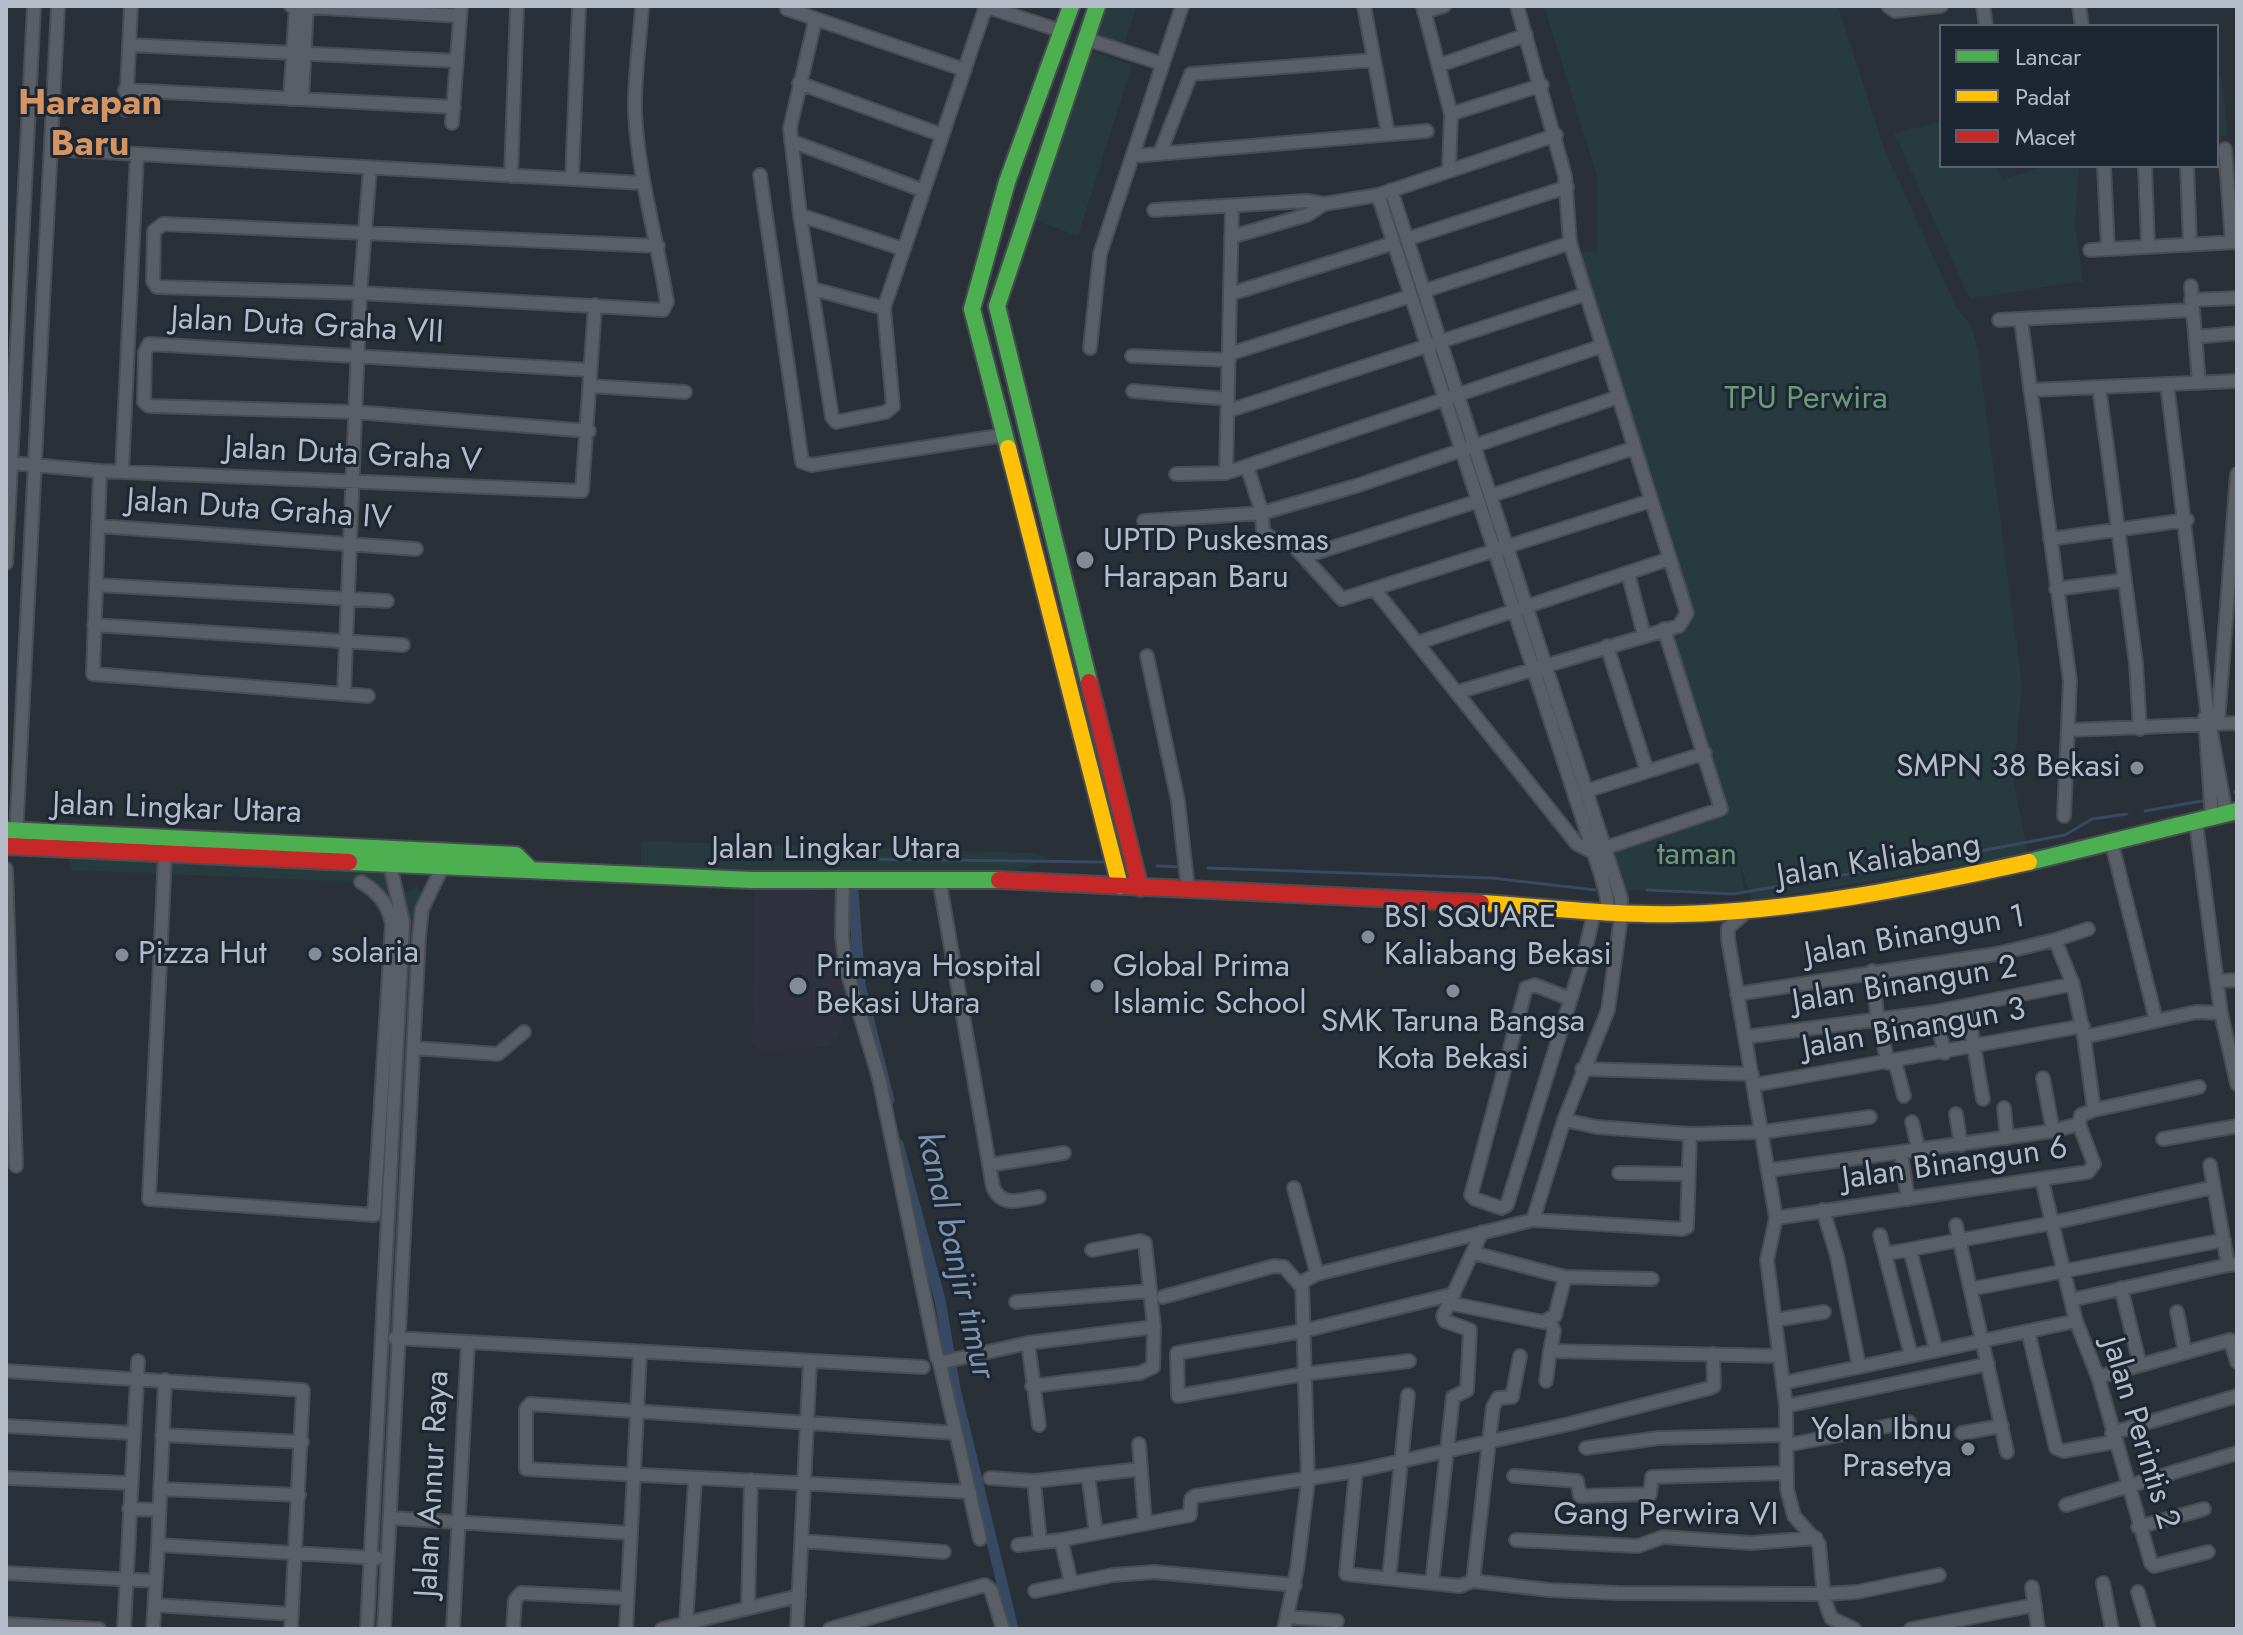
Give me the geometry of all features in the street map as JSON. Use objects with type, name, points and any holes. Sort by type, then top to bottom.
[{"type":"main road","points":[[1071,6],[1007,182],[985,304],[1052,580],[1116,874]]},
{"type":"main road","points":[[1097,6],[985,304],[972,309],[1005,435],[1052,580],[1140,888]]},
{"type":"main road","points":[[1064,31],[1084,39]]},
{"type":"main road","name":"Jalan Kaliabang","points":[[1140,888],[1187,884],[1515,904],[1608,915],[1747,910],[1998,870],[2112,844],[2217,807]]},
{"type":"main road","name":"Jalan Lingkar Utara","points":[[13,835],[165,854],[442,868],[847,881],[1116,874],[1140,888]]},
{"type":"main road","name":"Jalan Lingkar Utara","points":[[13,835],[516,855],[531,870]]},
{"type":"street","points":[[6,563],[13,464],[9,442],[34,6]]},
{"type":"street","points":[[13,835],[19,793],[32,465],[58,6]]},
{"type":"street","points":[[126,110],[131,6]]},
{"type":"street","points":[[299,53],[294,6],[460,11],[452,123]]},
{"type":"street","points":[[296,99],[299,53],[307,6]]},
{"type":"street","points":[[511,176],[517,6]]},
{"type":"street","points":[[572,179],[579,6]]},
{"type":"street","points":[[642,6],[635,106],[642,183],[658,246],[666,308],[157,287],[153,281],[154,231],[163,224],[658,246]]},
{"type":"street","points":[[815,21],[790,122],[800,215],[832,417],[836,422],[886,412],[893,406],[884,308],[986,6],[1064,31]]},
{"type":"street","points":[[1090,348],[1100,254],[1182,6]]},
{"type":"street","points":[[1364,6],[1388,134]]},
{"type":"street","points":[[1444,6],[1424,9],[1451,114],[1449,170]]},
{"type":"street","points":[[1458,692],[1679,626],[1687,613],[1570,243],[1567,187],[1556,135],[1517,6]]},
{"type":"street","points":[[1888,6],[1895,11],[1941,6]]},
{"type":"street","points":[[787,9],[965,70]]},
{"type":"street","points":[[1440,65],[1526,35]]},
{"type":"street","points":[[1084,39],[1163,64]]},
{"type":"street","points":[[129,45],[457,61]]},
{"type":"street","points":[[1160,153],[1191,74],[1374,60]]},
{"type":"street","points":[[799,83],[942,135]]},
{"type":"street","points":[[1451,114],[1542,85]]},
{"type":"street","points":[[125,90],[454,107]]},
{"type":"street","points":[[1133,156],[1427,131]]},
{"type":"street","points":[[1154,210],[1307,201],[1324,204],[1384,193],[1556,135]]},
{"type":"street","points":[[791,141],[922,190]]},
{"type":"street","points":[[51,149],[642,183]]},
{"type":"street","points":[[2090,250],[2234,242],[2225,149]]},
{"type":"street","points":[[122,471],[137,154]]},
{"type":"street","points":[[344,693],[360,293],[370,168]]},
{"type":"street","points":[[2104,168],[2108,249]]},
{"type":"street","points":[[2145,168],[2148,246]]},
{"type":"street","points":[[2187,168],[2190,244]]},
{"type":"street","points":[[760,175],[802,462],[811,465],[1005,435]]},
{"type":"street","points":[[1230,294],[1567,187]]},
{"type":"street","points":[[1384,193],[1614,898],[1570,999],[1507,1205],[1501,1208],[1475,1199],[1471,1195],[1526,988],[1535,985],[1570,999]]},
{"type":"street","points":[[1231,237],[1307,215],[1324,204]]},
{"type":"street","points":[[1226,473],[1232,206]]},
{"type":"street","points":[[800,215],[903,249]]},
{"type":"street","points":[[1132,356],[1229,357],[1570,243]]},
{"type":"street","points":[[2191,286],[2199,383]]},
{"type":"street","points":[[813,289],[884,308]]},
{"type":"street","points":[[1133,391],[1228,405],[1434,344],[1586,294]]},
{"type":"street","points":[[1999,320],[2192,305],[2237,298]]},
{"type":"street","points":[[355,412],[589,431],[595,305]]},
{"type":"street","points":[[2021,320],[2070,681],[2071,730],[2064,816]]},
{"type":"street","points":[[2195,337],[2237,333]]},
{"type":"street","name":"Jalan Duta Graha VII","points":[[355,412],[149,406],[144,402],[145,352],[149,344],[590,370]]},
{"type":"street","points":[[1176,474],[1226,473],[1602,346]]},
{"type":"street","points":[[2030,390],[2237,381]]},
{"type":"street","points":[[2167,384],[2211,723]]},
{"type":"street","points":[[590,386],[685,392]]},
{"type":"street","points":[[2099,387],[2125,580],[2140,729]]},
{"type":"street","points":[[1144,521],[1262,513],[1356,486],[1618,397]]},
{"type":"street","name":"Jalan Duta Graha V","points":[[13,464],[100,471],[582,491],[589,431]]},
{"type":"street","points":[[1306,556],[1634,448]]},
{"type":"street","points":[[1247,466],[1262,513],[1263,532],[1273,539],[1292,544],[1342,599],[1650,501]]},
{"type":"street","points":[[100,471],[93,674],[368,696]]},
{"type":"street","points":[[2237,474],[2235,534],[2211,723],[2217,807],[2221,1013],[2237,1083]]},
{"type":"street","points":[[2050,539],[2187,520]]},
{"type":"street","name":"Jalan Duta Graha IV","points":[[98,526],[416,549]]},
{"type":"street","points":[[1417,643],[1669,559]]},
{"type":"street","points":[[1628,573],[1644,635]]},
{"type":"street","points":[[2056,589],[2125,580]]},
{"type":"street","points":[[96,585],[387,601]]},
{"type":"street","points":[[1375,590],[1577,844],[1599,851],[1721,809],[1664,629]]},
{"type":"street","points":[[94,625],[403,645]]},
{"type":"street","points":[[1607,646],[1647,771]]},
{"type":"street","points":[[1147,656],[1178,801],[1187,884]]},
{"type":"street","points":[[1539,666],[1586,791],[1599,851]]},
{"type":"street","points":[[2071,730],[2237,723]]},
{"type":"street","points":[[1586,791],[1705,753]]},
{"type":"street","points":[[2112,844],[2156,1020]]},
{"type":"street","points":[[380,1215],[403,922],[390,865],[422,850],[442,868],[422,909],[384,1629]]},
{"type":"street","points":[[165,854],[149,1199],[380,1215]]},
{"type":"street","points":[[6,869],[16,1166]]},
{"type":"street","points":[[939,879],[989,1165],[998,1197],[1007,1202],[1039,1197]]},
{"type":"street","points":[[847,881],[842,936],[846,968],[879,1078],[888,1135],[980,1539]]},
{"type":"street","points":[[361,882],[384,902],[392,924],[380,1215],[382,1337],[367,1629]]},
{"type":"street","points":[[1747,910],[1728,928],[1776,1218],[1767,1260],[1786,1406],[1787,1489],[1794,1516],[1816,1538],[1821,1553],[1823,1594],[1831,1618],[1854,1629]]},
{"type":"street","points":[[1533,1220],[1582,1069],[1601,1032],[1608,1010],[1608,915]]},
{"type":"street","points":[[2055,940],[2088,929]]},
{"type":"street","name":"Jalan Binangun 1","points":[[1737,994],[1996,954],[2055,940],[2073,984],[2084,1032],[2094,1110]]},
{"type":"street","points":[[1872,971],[1878,1021],[1904,1096]]},
{"type":"street","points":[[2219,981],[2237,980]]},
{"type":"street","name":"Jalan Binangun 2","points":[[1745,1037],[1934,1012],[2073,984]]},
{"type":"street","points":[[1967,1006],[1983,1099]]},
{"type":"street","points":[[1934,1012],[1945,1053]]},
{"type":"street","name":"Jalan Binangun 3","points":[[1582,1069],[1753,1079],[1891,1062],[2196,1012],[2221,1013]]},
{"type":"street","points":[[414,1048],[498,1054],[524,1032]]},
{"type":"street","points":[[2043,1078],[2053,1131]]},
{"type":"street","points":[[1770,1170],[1919,1152],[2053,1131],[2079,1124],[2081,1115],[2094,1110],[2199,1087]]},
{"type":"street","points":[[2004,1108],[2007,1138]]},
{"type":"street","points":[[1956,1114],[1961,1145]]},
{"type":"street","points":[[1564,1120],[1597,1127],[1690,1134],[1763,1132],[1870,1117]]},
{"type":"street","points":[[1912,1122],[1919,1152]]},
{"type":"street","name":"Jalan Binangun 6","points":[[1776,1218],[2042,1180],[2093,1169],[2079,1124]]},
{"type":"street","points":[[2163,1139],[2237,1126]]},
{"type":"street","points":[[1300,1285],[1317,1274],[1533,1220],[1685,1229],[1690,1134]]},
{"type":"street","points":[[989,1165],[1064,1153]]},
{"type":"street","points":[[1901,1154],[1908,1199]]},
{"type":"street","points":[[2071,1300],[2233,1264],[2224,1240],[2210,1165]]},
{"type":"street","points":[[1619,1173],[1689,1174]]},
{"type":"street","points":[[2042,1180],[2076,1321]]},
{"type":"street","points":[[1885,1254],[2052,1223],[2214,1187]]},
{"type":"street","points":[[1294,1188],[1317,1274]]},
{"type":"street","points":[[1823,1210],[1837,1256],[1859,1366]]},
{"type":"street","points":[[1956,1225],[2007,1452]]},
{"type":"street","points":[[1432,1582],[1453,1397],[1467,1390],[1470,1330],[1443,1320],[1482,1232]]},
{"type":"street","points":[[1880,1235],[1911,1355]]},
{"type":"street","points":[[1971,1289],[2224,1240]]},
{"type":"street","points":[[1032,1386],[1148,1371],[1153,1367],[1154,1327],[1145,1243],[1140,1241],[1092,1250]]},
{"type":"street","points":[[1910,1250],[1936,1350]]},
{"type":"street","points":[[1474,1253],[1565,1277],[1652,1279]]},
{"type":"street","points":[[1163,1297],[1274,1266],[1284,1267],[1300,1285],[1308,1481],[1295,1585],[1285,1623],[1337,1621]]},
{"type":"street","points":[[1550,1321],[1555,1316],[1565,1277]]},
{"type":"street","points":[[2121,1288],[2140,1365]]},
{"type":"street","points":[[1016,1302],[1150,1291]]},
{"type":"street","points":[[1409,1361],[1304,1374],[1178,1396],[1177,1353],[1303,1331],[1452,1298],[1550,1321]]},
{"type":"street","points":[[1775,1320],[1824,1312]]},
{"type":"street","points":[[2177,1312],[2185,1352]]},
{"type":"street","points":[[1546,1381],[1554,1331],[1550,1321]]},
{"type":"street","name":"Jalan Perintis 2","points":[[1783,1383],[2076,1321],[2098,1377],[2138,1527],[2154,1566],[2208,1552]]},
{"type":"street","points":[[941,1361],[1028,1343],[1154,1327]]},
{"type":"street","points":[[2028,1331],[2056,1448],[2063,1451],[2113,1438],[2235,1396],[2237,1412]]},
{"type":"street","points":[[382,1337],[923,1367]]},
{"type":"street","points":[[2098,1377],[2230,1340],[2237,1362]]},
{"type":"street","name":"Jalan Annur Raya","points":[[453,1629],[468,1342]]},
{"type":"street","points":[[1028,1343],[1039,1425]]},
{"type":"street","points":[[1550,1351],[1779,1356]]},
{"type":"street","points":[[626,1629],[634,1412],[640,1353]]},
{"type":"street","points":[[1018,1545],[1061,1540],[1190,1515],[1191,1499],[1195,1496],[1308,1481],[1401,1462],[1710,1388],[1714,1386],[1713,1354]]},
{"type":"street","points":[[1473,1581],[1486,1443],[1494,1401],[1512,1397],[1520,1356]]},
{"type":"street","points":[[124,1629],[138,1361]]},
{"type":"street","points":[[797,1629],[810,1361]]},
{"type":"street","points":[[1786,1406],[1988,1364]]},
{"type":"street","points":[[6,1371],[300,1387],[305,1398],[291,1629]]},
{"type":"street","points":[[153,1629],[165,1380]]},
{"type":"street","points":[[1389,1578],[1408,1395]]},
{"type":"street","points":[[956,1433],[530,1404],[526,1409],[525,1468],[695,1480],[751,1480],[970,1492]]},
{"type":"street","points":[[1586,1448],[1659,1438],[1786,1440],[1909,1422]]},
{"type":"street","points":[[6,1426],[133,1433]]},
{"type":"street","points":[[1962,1433],[2002,1426]]},
{"type":"street","points":[[162,1435],[302,1442]]},
{"type":"street","points":[[1139,1444],[1145,1523]]},
{"type":"street","points":[[2066,1505],[2237,1453]]},
{"type":"street","points":[[990,1478],[1034,1481],[1141,1469]]},
{"type":"street","points":[[1356,1471],[1346,1574],[1460,1586],[1473,1581],[1549,1590],[1632,1594],[1857,1592],[1939,1575]]},
{"type":"street","points":[[1514,1476],[1577,1481],[1580,1496],[1650,1494],[1652,1477],[1787,1473]]},
{"type":"street","points":[[1088,1475],[1096,1533]]},
{"type":"street","points":[[6,1478],[130,1483]]},
{"type":"street","points":[[686,1623],[695,1480]]},
{"type":"street","points":[[748,1608],[751,1480]]},
{"type":"street","points":[[1034,1481],[1040,1542]]},
{"type":"street","points":[[160,1489],[299,1495]]},
{"type":"street","points":[[129,1509],[159,1510]]},
{"type":"street","points":[[2138,1527],[2204,1509]]},
{"type":"street","points":[[391,1518],[629,1533]]},
{"type":"street","name":"Gang Perwira VI","points":[[1516,1540],[1638,1546],[1663,1537],[1751,1543],[1816,1538]]},
{"type":"street","points":[[1061,1540],[1071,1582]]},
{"type":"street","points":[[802,1541],[944,1552]]},
{"type":"street","points":[[158,1545],[387,1558]]},
{"type":"street","points":[[1035,1591],[1071,1582],[1154,1572],[1295,1585]]},
{"type":"street","points":[[6,1573],[156,1581]]},
{"type":"street","points":[[2103,1583],[2112,1629]]},
{"type":"street","points":[[830,1629],[985,1585],[991,1590],[1003,1629]]},
{"type":"street","points":[[2032,1587],[2038,1629]]},
{"type":"street","points":[[2138,1592],[2149,1629]]},
{"type":"street","points":[[513,1629],[515,1600],[521,1593],[626,1598]]},
{"type":"street","points":[[662,1629],[799,1596]]},
{"type":"street","points":[[155,1605],[292,1614]]},
{"type":"street","points":[[1911,1629],[2035,1605]]},
{"type":"street","points":[[6,1624],[99,1629]]},
{"type":"shaded area","name":"Primaya Hospital Bekasi Utara","points":[[755,886],[841,893],[836,935],[838,968],[847,1003],[838,1037],[828,1047],[760,1050],[752,1043]]},
{"type":"green space","points":[[1103,6],[1137,6],[1124,45],[1094,34]]},
{"type":"green space","name":"TPU Perwira","points":[[1544,6],[1838,6],[1884,148],[1956,307],[1971,325],[1978,349],[2022,685],[2013,779],[2028,854],[1752,901],[1739,861],[1745,893],[1619,890],[1605,849],[1721,809],[1726,819],[1670,648],[1693,616],[1569,252],[1597,252],[1597,176]]},
{"type":"green space","points":[[1088,50],[1132,65],[1078,236],[1030,218]]},
{"type":"green space","points":[[2219,76],[2228,136],[2219,137]]},
{"type":"green space","points":[[1939,122],[1939,168],[1997,168],[2002,179],[2040,168],[2079,168],[2075,223],[2083,281],[1970,299],[1894,133]]},
{"type":"green space","points":[[641,841],[1034,853],[1051,858],[997,880],[641,874]]},
{"type":"green space","points":[[67,849],[390,865],[400,895],[417,887],[427,899],[422,910],[387,1558],[371,1557],[387,1215],[374,1215],[389,912],[360,882],[72,870]]},
{"type":"waterway","points":[[2145,811],[2202,801]]},
{"type":"waterway","points":[[1901,866],[2065,835],[2092,819],[2127,814]]},
{"type":"waterway","points":[[859,859],[1103,862]]},
{"type":"waterway","points":[[1157,866],[1181,867]]},
{"type":"waterway","points":[[1208,868],[1492,878],[1595,890]]},
{"type":"waterway","points":[[1647,890],[1734,894],[1883,868]]},
{"type":"waterway","name":"kanal banjir timur","points":[[853,893],[860,985],[889,1100]]},
{"type":"waterway","name":"kanal banjir timur","points":[[898,1144],[940,1300],[955,1389],[1013,1629]]},
{"type":"traffic: fast","points":[[1008,448],[972,309],[1007,182],[1071,6]]},
{"type":"traffic: fast","points":[[1089,682],[997,306],[1097,6]]},
{"type":"traffic: fast","points":[[2029,862],[2237,811]]},
{"type":"traffic: fast","points":[[6,830],[516,855],[531,870]]},
{"type":"traffic: fast","points":[[349,862],[751,880],[999,880]]},
{"type":"traffic: slow","points":[[1008,448],[1120,886]]},
{"type":"traffic: slow","points":[[1481,903],[1631,914],[1725,912],[1856,896],[2029,862]]},
{"type":"traffic: jam","points":[[1089,682],[1140,888]]},
{"type":"traffic: jam","points":[[6,846],[349,862]]},
{"type":"traffic: jam","points":[[999,880],[1481,903]]},
{"type":"place","name":"UPTD Puskesmas Harapan Baru","points":[[1085,560]]},
{"type":"place","name":"SMPN 38 Bekasi","points":[[2137,768]]},
{"type":"place","name":"BSI SQUARE Kaliabang Bekasi","points":[[1368,937]]},
{"type":"place","name":"solaria","points":[[315,954]]},
{"type":"place","name":"Pizza Hut","points":[[122,955]]},
{"type":"place","name":"Primaya Hospital Bekasi Utara","points":[[798,986]]},
{"type":"place","name":"Global Prima Islamic School","points":[[1097,986]]},
{"type":"place","name":"SMK Taruna Bangsa Kota Bekasi","points":[[1453,991]]},
{"type":"place","name":"Yolan Ibnu Prasetya","points":[[1968,1449]]},
{"type":"district","name":"Harapan Baru","points":[[90,126]]},
{"type":"park label","name":"taman","points":[[1697,856]]}]
